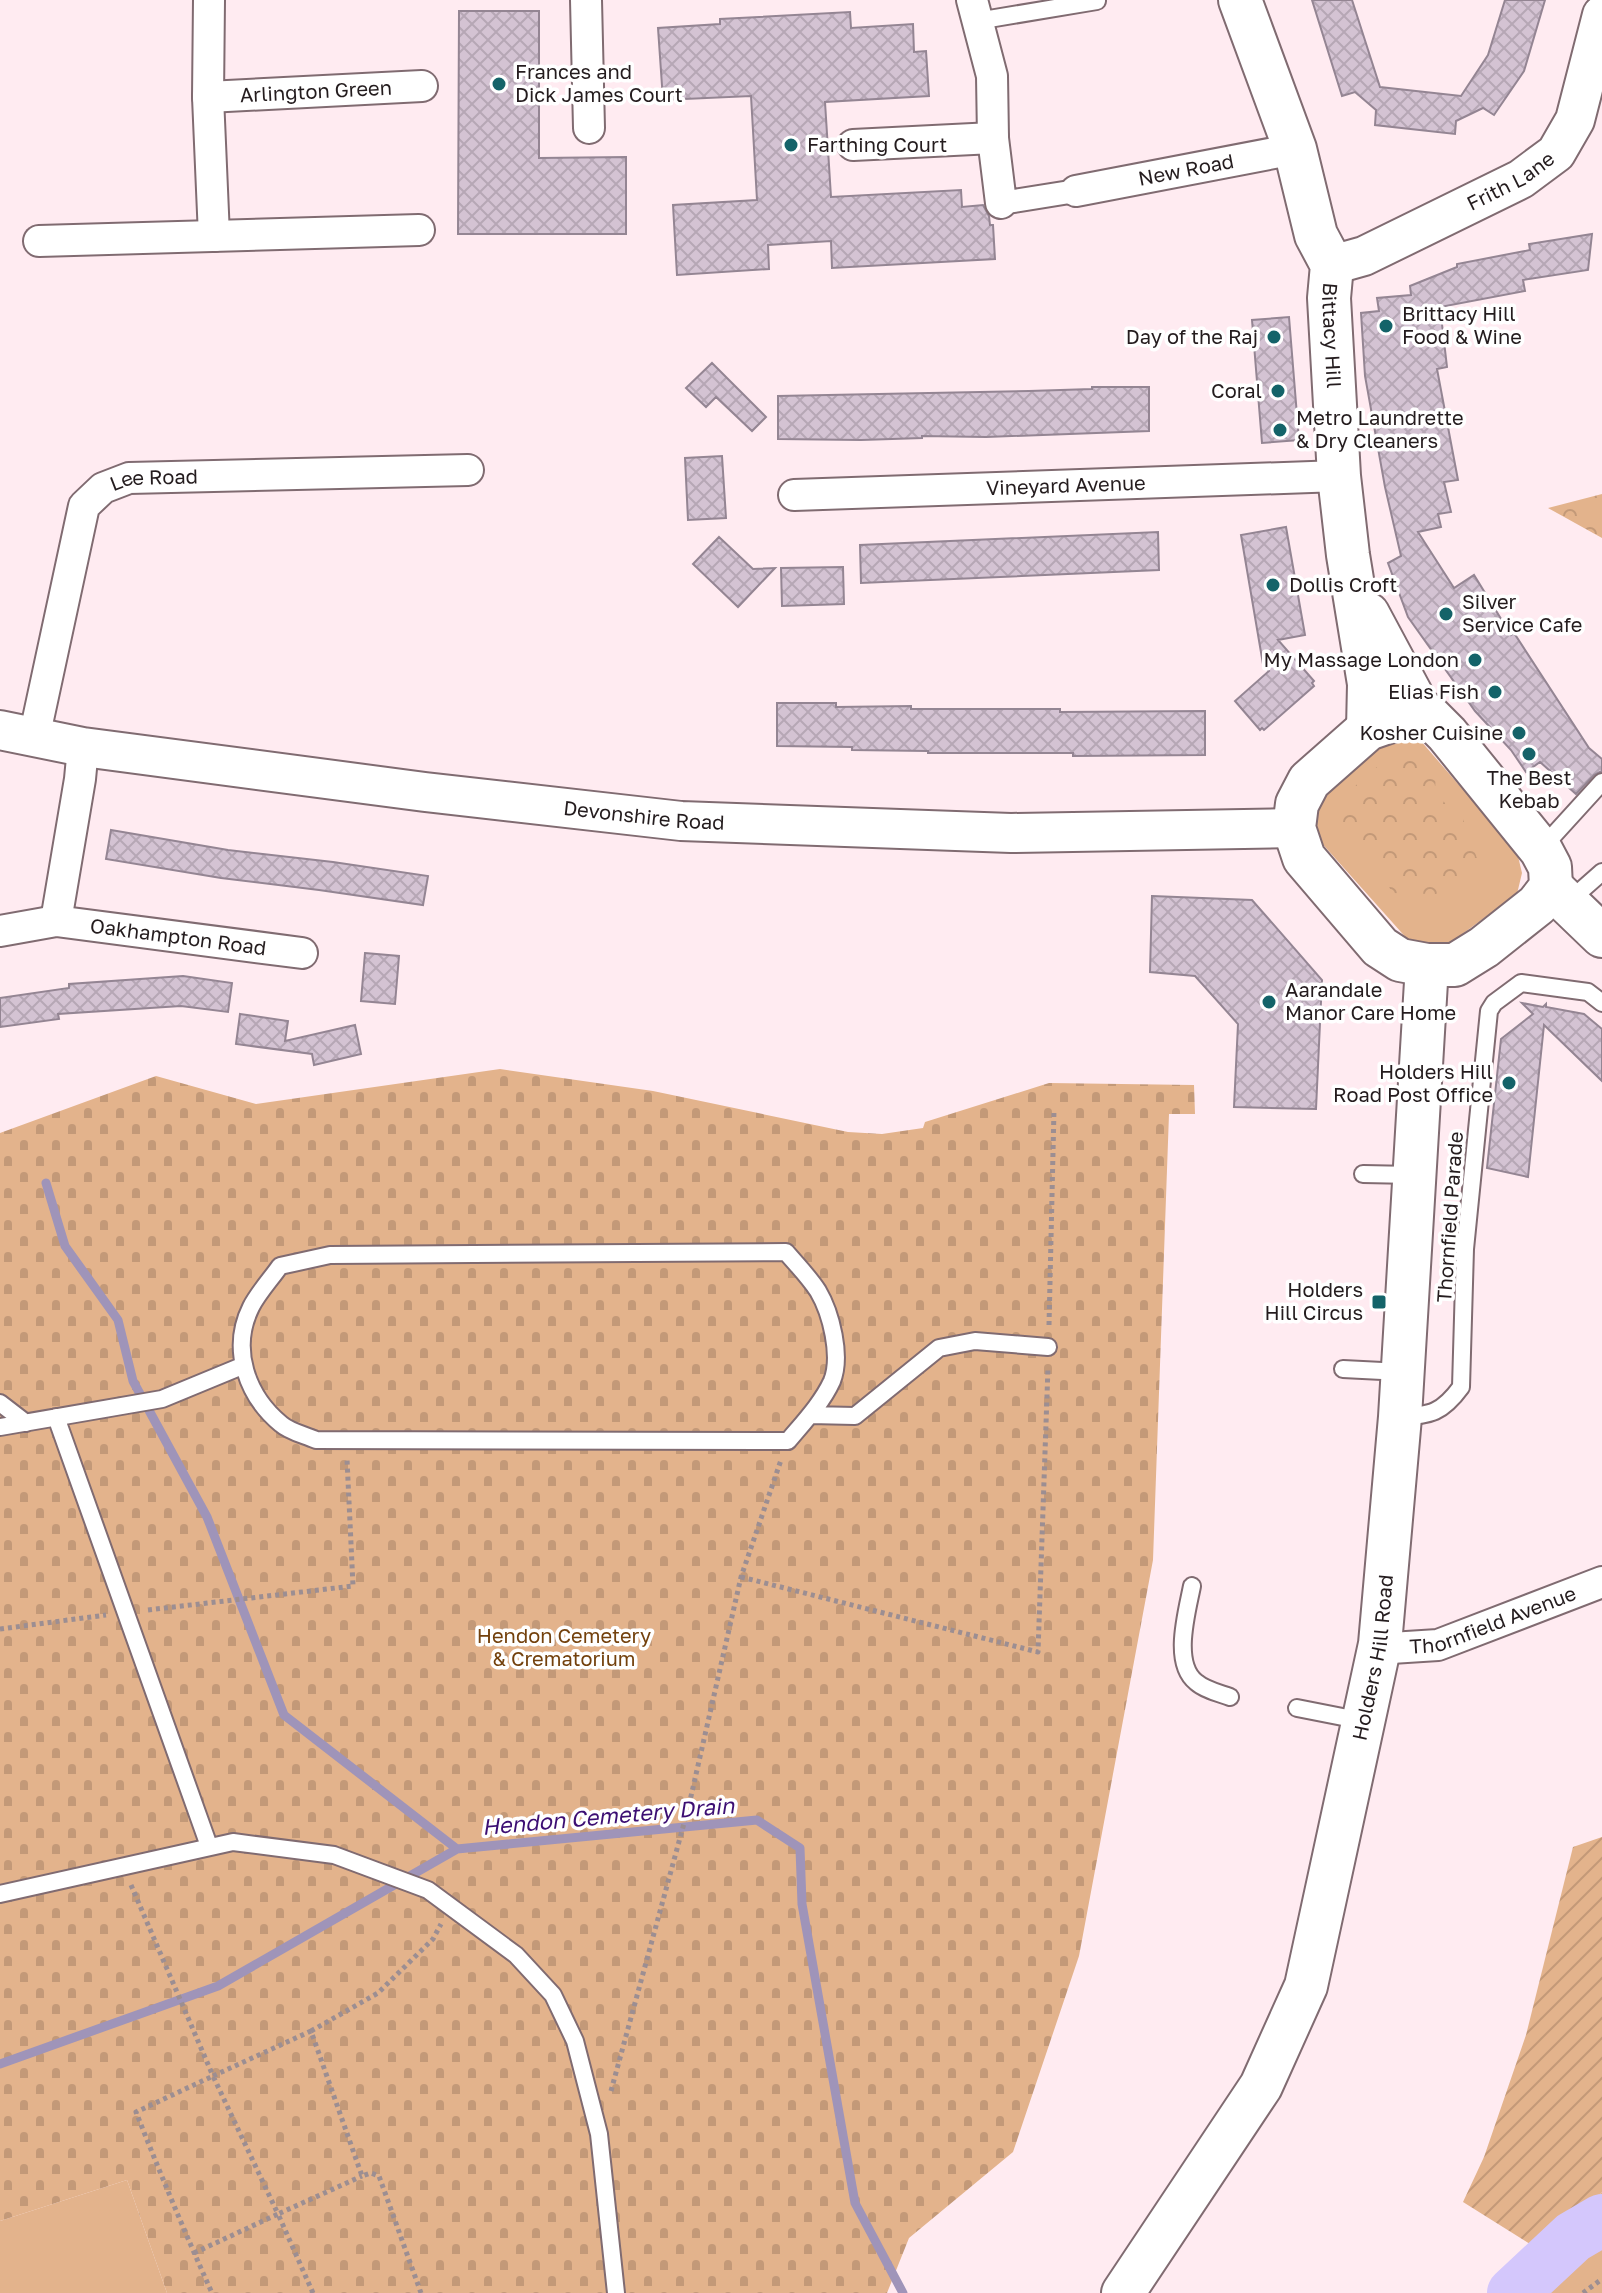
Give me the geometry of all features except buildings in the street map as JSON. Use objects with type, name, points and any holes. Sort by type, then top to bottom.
[{"type":"main road","name":"Bittacy Hill","points":[[1240,0],[1295,149],[1316,235],[1332,265],[1329,298],[1339,476],[1369,684],[1368,729]]},
{"type":"main road","name":"Bittacy Hill","points":[[1354,589],[1420,711]]},
{"type":"main road","points":[[1553,880],[1537,905],[1484,947],[1455,965],[1427,965],[1400,960],[1380,947],[1304,858],[1294,828],[1297,804],[1309,781],[1368,729],[1420,711],[1427,714],[1447,734],[1553,880],[1602,936]]},
{"type":"main road","name":"Holders Hill Road","points":[[1123,2293],[1261,2086],[1306,1986],[1380,1644],[1400,1417],[1427,965]]},
{"type":"street","points":[[209,0],[208,97],[214,236]]},
{"type":"street","points":[[586,0],[589,128]]},
{"type":"street","points":[[975,10],[992,76],[993,138],[1001,203],[1076,191]]},
{"type":"street","name":"Frith Lane","points":[[1332,265],[1364,256],[1521,179],[1556,153],[1594,87],[1602,15]]},
{"type":"street","name":"Arlington Green","points":[[208,97],[422,86]]},
{"type":"street","points":[[853,145],[993,138]]},
{"type":"street","name":"New Road","points":[[1076,191],[1295,149]]},
{"type":"street","points":[[39,241],[419,230]]},
{"type":"street","name":"Lee Road","points":[[17,734],[84,506],[103,488],[129,478],[468,470]]},
{"type":"street","name":"Vineyard Avenue","points":[[794,495],[1339,476]]},
{"type":"street","name":"Devonshire Road","points":[[17,734],[83,747],[425,792],[681,821],[1011,833],[1294,828]]},
{"type":"street","points":[[56,921],[83,747]]},
{"type":"street","name":"Oakhampton Road","points":[[0,931],[56,921],[302,953]]},
{"type":"street","name":"Thornfield Avenue","points":[[1380,1644],[1391,1648],[1438,1645],[1602,1582]]},
{"type":"lane","points":[[975,10],[1097,1]]},
{"type":"lane","points":[[1553,880],[1602,782]]},
{"type":"lane","points":[[1553,880],[1602,872]]},
{"type":"lane","name":"Thornfield Parade","points":[[1400,1417],[1430,1415],[1449,1403],[1461,1387],[1465,1249],[1489,1011],[1494,1003],[1521,983],[1588,992],[1602,1003]]},
{"type":"lane","points":[[1363,1174],[1414,1175]]},
{"type":"lane","points":[[786,1252],[818,1292],[837,1352],[832,1380],[810,1415],[788,1441],[316,1440],[283,1426],[258,1399],[242,1366],[243,1335],[251,1308],[280,1266],[330,1255],[786,1252]]},
{"type":"lane","points":[[810,1415],[855,1416],[931,1354],[948,1345],[975,1341],[1048,1347]]},
{"type":"lane","points":[[0,1427],[162,1399],[242,1366]]},
{"type":"lane","points":[[1343,1369],[1403,1372]]},
{"type":"lane","points":[[0,1403],[26,1423]]},
{"type":"lane","points":[[56,1417],[209,1846]]},
{"type":"lane","points":[[1192,1586],[1183,1635],[1186,1672],[1196,1683],[1230,1697]]},
{"type":"lane","points":[[1297,1708],[1365,1722]]},
{"type":"lane","points":[[0,1894],[233,1842],[334,1855],[428,1890],[516,1955],[553,1995],[575,2041],[599,2134],[616,2293]]},
{"type":"path","points":[[741,1577],[1038,1652],[1054,1109]]},
{"type":"path","points":[[0,1629],[353,1586],[346,1440]]},
{"type":"path","points":[[599,2134],[689,1805],[741,1577],[788,1441]]},
{"type":"path","points":[[123,1866],[213,2076],[313,2293]]},
{"type":"path","points":[[212,2293],[175,2212],[136,2112],[311,2031],[378,1993],[433,1939],[450,1906]]},
{"type":"path","points":[[311,2031],[362,2176]]},
{"type":"path","points":[[194,2253],[371,2173],[379,2176],[421,2293]]},
{"type":"path","points":[[1583,2293],[1602,2279]]},
{"type":"green space","points":[[1602,494],[1602,538],[1548,508]]},
{"type":"green space","points":[[1395,736],[1420,740],[1517,852],[1522,873],[1517,894],[1450,943],[1431,946],[1409,941],[1318,839],[1313,817],[1325,793]]},
{"type":"green space","points":[[1399,751],[1413,754],[1436,768],[1435,794],[1463,819],[1478,861],[1436,894],[1392,893],[1378,863],[1345,832],[1340,805],[1362,778]]},
{"type":"green space","name":"Hendon Cemetery & Crematorium","points":[[500,1069],[653,1091],[848,1132],[882,1134],[923,1128],[925,1122],[1049,1083],[1194,1085],[1195,1114],[1169,1114],[1153,1560],[1079,1956],[1013,2152],[909,2238],[887,2293],[167,2293],[127,2180],[0,2221],[0,1133],[156,1076],[256,1104]]},
{"type":"green space","points":[[1602,1837],[1602,2192],[1538,2249],[1463,2202],[1484,2157],[1526,2035],[1573,1847]]},
{"type":"green space","points":[[127,2180],[167,2293],[0,2293],[0,2221]]},
{"type":"green space","points":[[1602,2192],[1602,2293],[1493,2293],[1538,2249]]},
{"type":"waterway","points":[[46,1183],[65,1246],[118,1320],[133,1381],[207,1517],[284,1715],[457,1849]]},
{"type":"waterway","name":"Hendon Cemetery Drain","points":[[0,2064],[218,1986],[457,1849],[757,1820],[800,1848],[802,1904],[855,2203],[903,2293]]},
{"type":"waterway","points":[[1513,2293],[1573,2237],[1602,2220]]},
{"type":"place","name":"Frances and Dick James Court","points":[[499,84]]},
{"type":"place","name":"Farthing Court","points":[[791,145]]},
{"type":"place","name":"Brittacy Hill Food & Wine","points":[[1386,326]]},
{"type":"place","name":"Day of the Raj","points":[[1274,337]]},
{"type":"place","name":"Coral","points":[[1278,391]]},
{"type":"place","name":"Metro Laundrette & Dry Cleaners","points":[[1280,430]]},
{"type":"place","name":"Dollis Croft","points":[[1273,585]]},
{"type":"place","name":"Silver Service Cafe","points":[[1446,614]]},
{"type":"place","name":"My Massage London","points":[[1475,660]]},
{"type":"place","name":"Elias Fish","points":[[1495,692]]},
{"type":"place","name":"Kosher Cuisine","points":[[1519,733]]},
{"type":"place","name":"The Best Kebab","points":[[1529,754]]},
{"type":"place","name":"Aarandale Manor Care Home","points":[[1269,1002]]},
{"type":"place","name":"Holders Hill Road Post Office","points":[[1509,1083]]},
{"type":"place","name":"Holders Hill Circus","points":[[1379,1302]]}]
